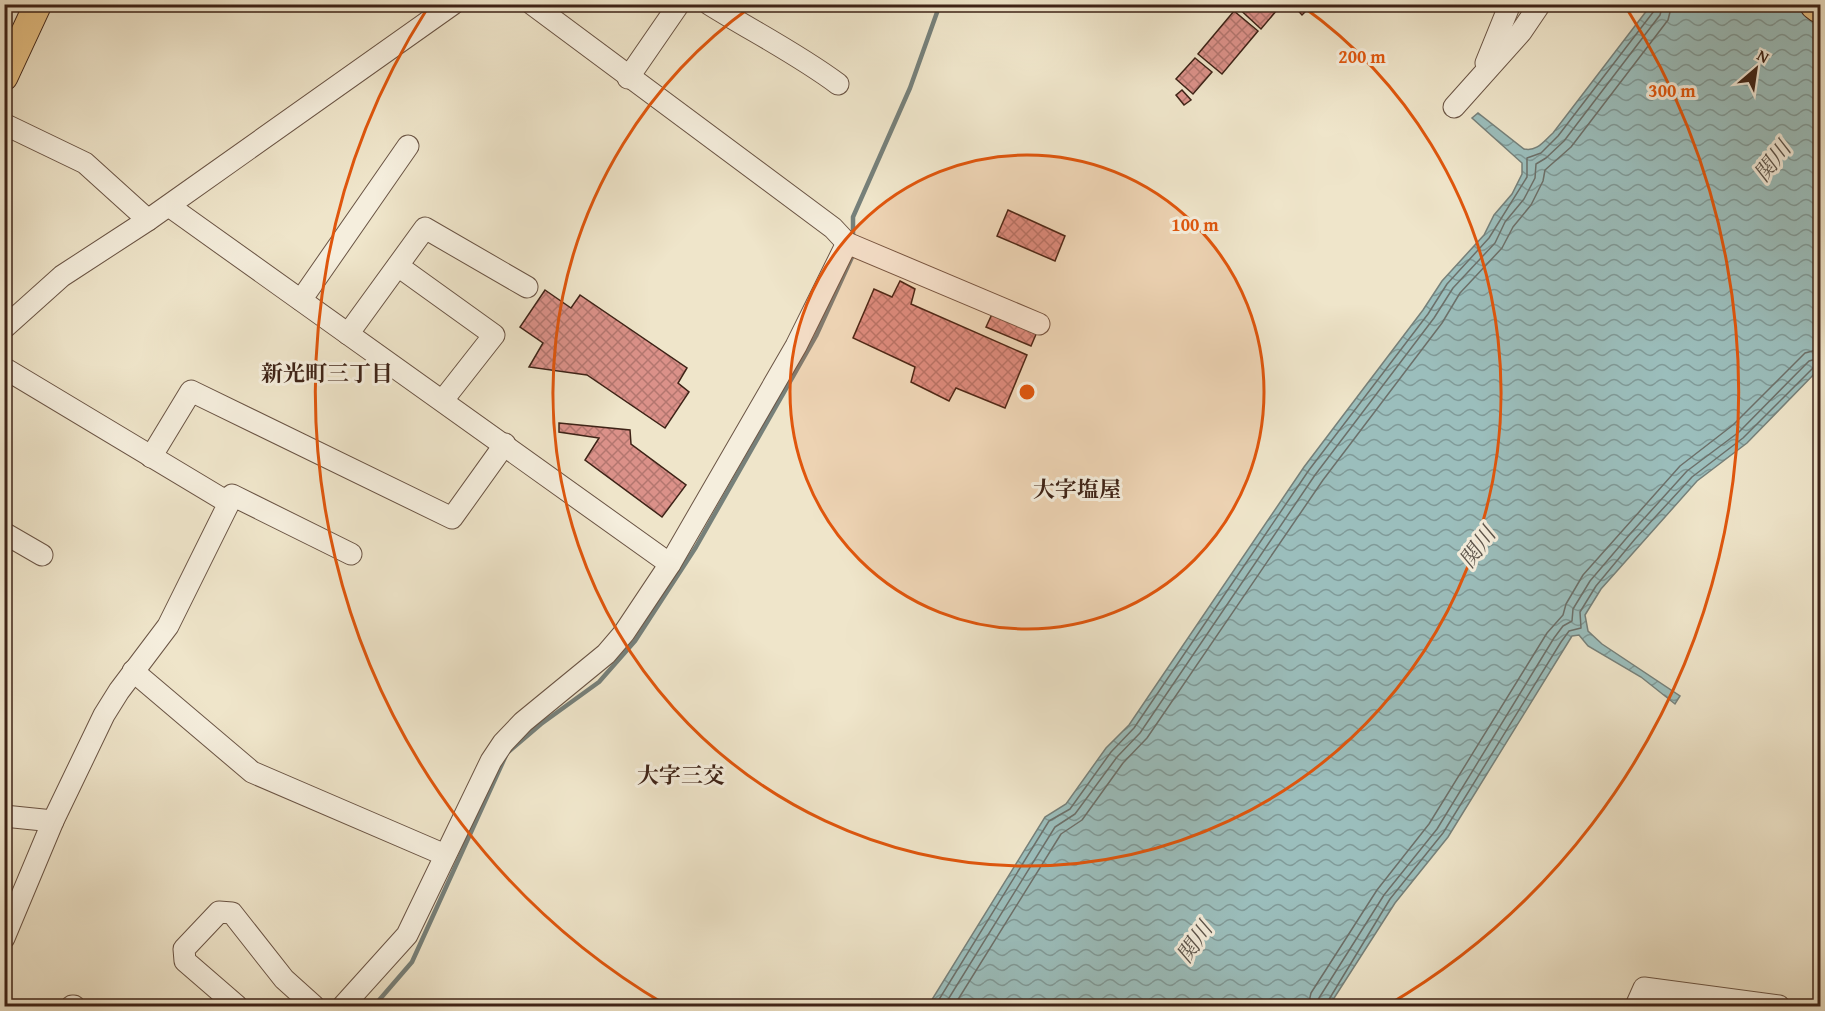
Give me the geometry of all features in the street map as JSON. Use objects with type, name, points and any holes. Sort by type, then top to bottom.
[{"type":"highway","points":[[1816,4],[1821,7]]},
{"type":"main road","points":[[4,77],[38,4]]},
{"type":"street","points":[[4,328],[62,276],[169,206],[453,4]]},
{"type":"street","points":[[532,4],[628,78],[833,228],[847,243],[1039,324]]},
{"type":"street","points":[[628,78],[679,4]]},
{"type":"street","points":[[709,4],[778,47],[806,60],[838,84]]},
{"type":"street","points":[[1510,4],[1483,69],[1454,107],[1521,32],[1540,4]]},
{"type":"street","points":[[4,124],[86,163],[148,220]]},
{"type":"street","points":[[301,300],[408,146]]},
{"type":"street","points":[[169,206],[670,564]]},
{"type":"street","points":[[348,334],[425,228],[527,287]]},
{"type":"street","points":[[343,1006],[407,935],[491,761],[503,743],[523,722],[606,654],[624,633],[670,564],[796,346],[847,243]]},
{"type":"street","points":[[398,266],[494,335],[443,400]]},
{"type":"street","points":[[4,368],[229,502]]},
{"type":"street","points":[[151,457],[191,391],[452,518],[505,444]]},
{"type":"street","points":[[4,938],[52,821],[104,715],[133,671],[168,626],[232,495],[351,554]]},
{"type":"street","points":[[4,533],[42,555]]},
{"type":"street","points":[[133,671],[252,772],[445,855]]},
{"type":"street","points":[[4,816],[52,821]]},
{"type":"street","points":[[237,1006],[185,961],[184,949],[219,912],[231,913],[284,979],[314,1006]]},
{"type":"street","points":[[1636,1006],[1644,988],[1779,1006]]},
{"type":"water","name":"関川","points":[[1651,5],[1820,5],[1820,368],[1747,443],[1697,481],[1601,589],[1585,615],[1588,631],[1602,644],[1680,696],[1675,704],[1641,677],[1588,646],[1579,635],[1572,636],[1448,837],[1395,903],[1329,1006],[928,1006],[1045,817],[1066,804],[1106,748],[1129,725],[1304,467],[1423,310],[1442,281],[1484,235],[1494,215],[1512,194],[1522,174],[1522,163],[1472,118],[1478,113],[1524,149],[1537,147],[1553,133]]},
{"type":"building","points":[[1234,4],[1282,4],[1261,29]]},
{"type":"building","points":[[1292,4],[1307,4],[1310,7],[1302,15]]},
{"type":"building","points":[[1234,11],[1258,31],[1222,74],[1198,54]]},
{"type":"building","points":[[1195,58],[1212,72],[1193,94],[1176,79]]},
{"type":"building","points":[[1182,90],[1191,100],[1184,105],[1176,95]]},
{"type":"building","points":[[1008,210],[1065,236],[1055,261],[997,236]]},
{"type":"building","points":[[900,281],[915,289],[911,304],[1027,355],[1005,408],[956,388],[949,401],[911,382],[915,367],[853,338],[874,289],[892,297]]},
{"type":"building","points":[[545,290],[571,308],[580,295],[687,368],[678,383],[689,392],[665,428],[587,375],[529,367],[543,343],[520,327]]},
{"type":"building","points":[[993,312],[1037,332],[1031,346],[986,327]]},
{"type":"building","points":[[559,423],[630,430],[631,444],[686,485],[662,517],[585,460],[599,438],[559,432]]},
{"type":"waterway","points":[[853,240],[853,217],[910,88],[940,4]]},
{"type":"waterway","points":[[374,1006],[412,962],[507,753],[541,724],[599,682],[635,641],[696,547],[816,336],[852,257]]},
{"type":"district","name":"新光町三丁目","points":[[327,373]]},
{"type":"district","name":"大字塩屋","points":[[1077,489]]},
{"type":"district","name":"大字三交","points":[[681,775]]}]
